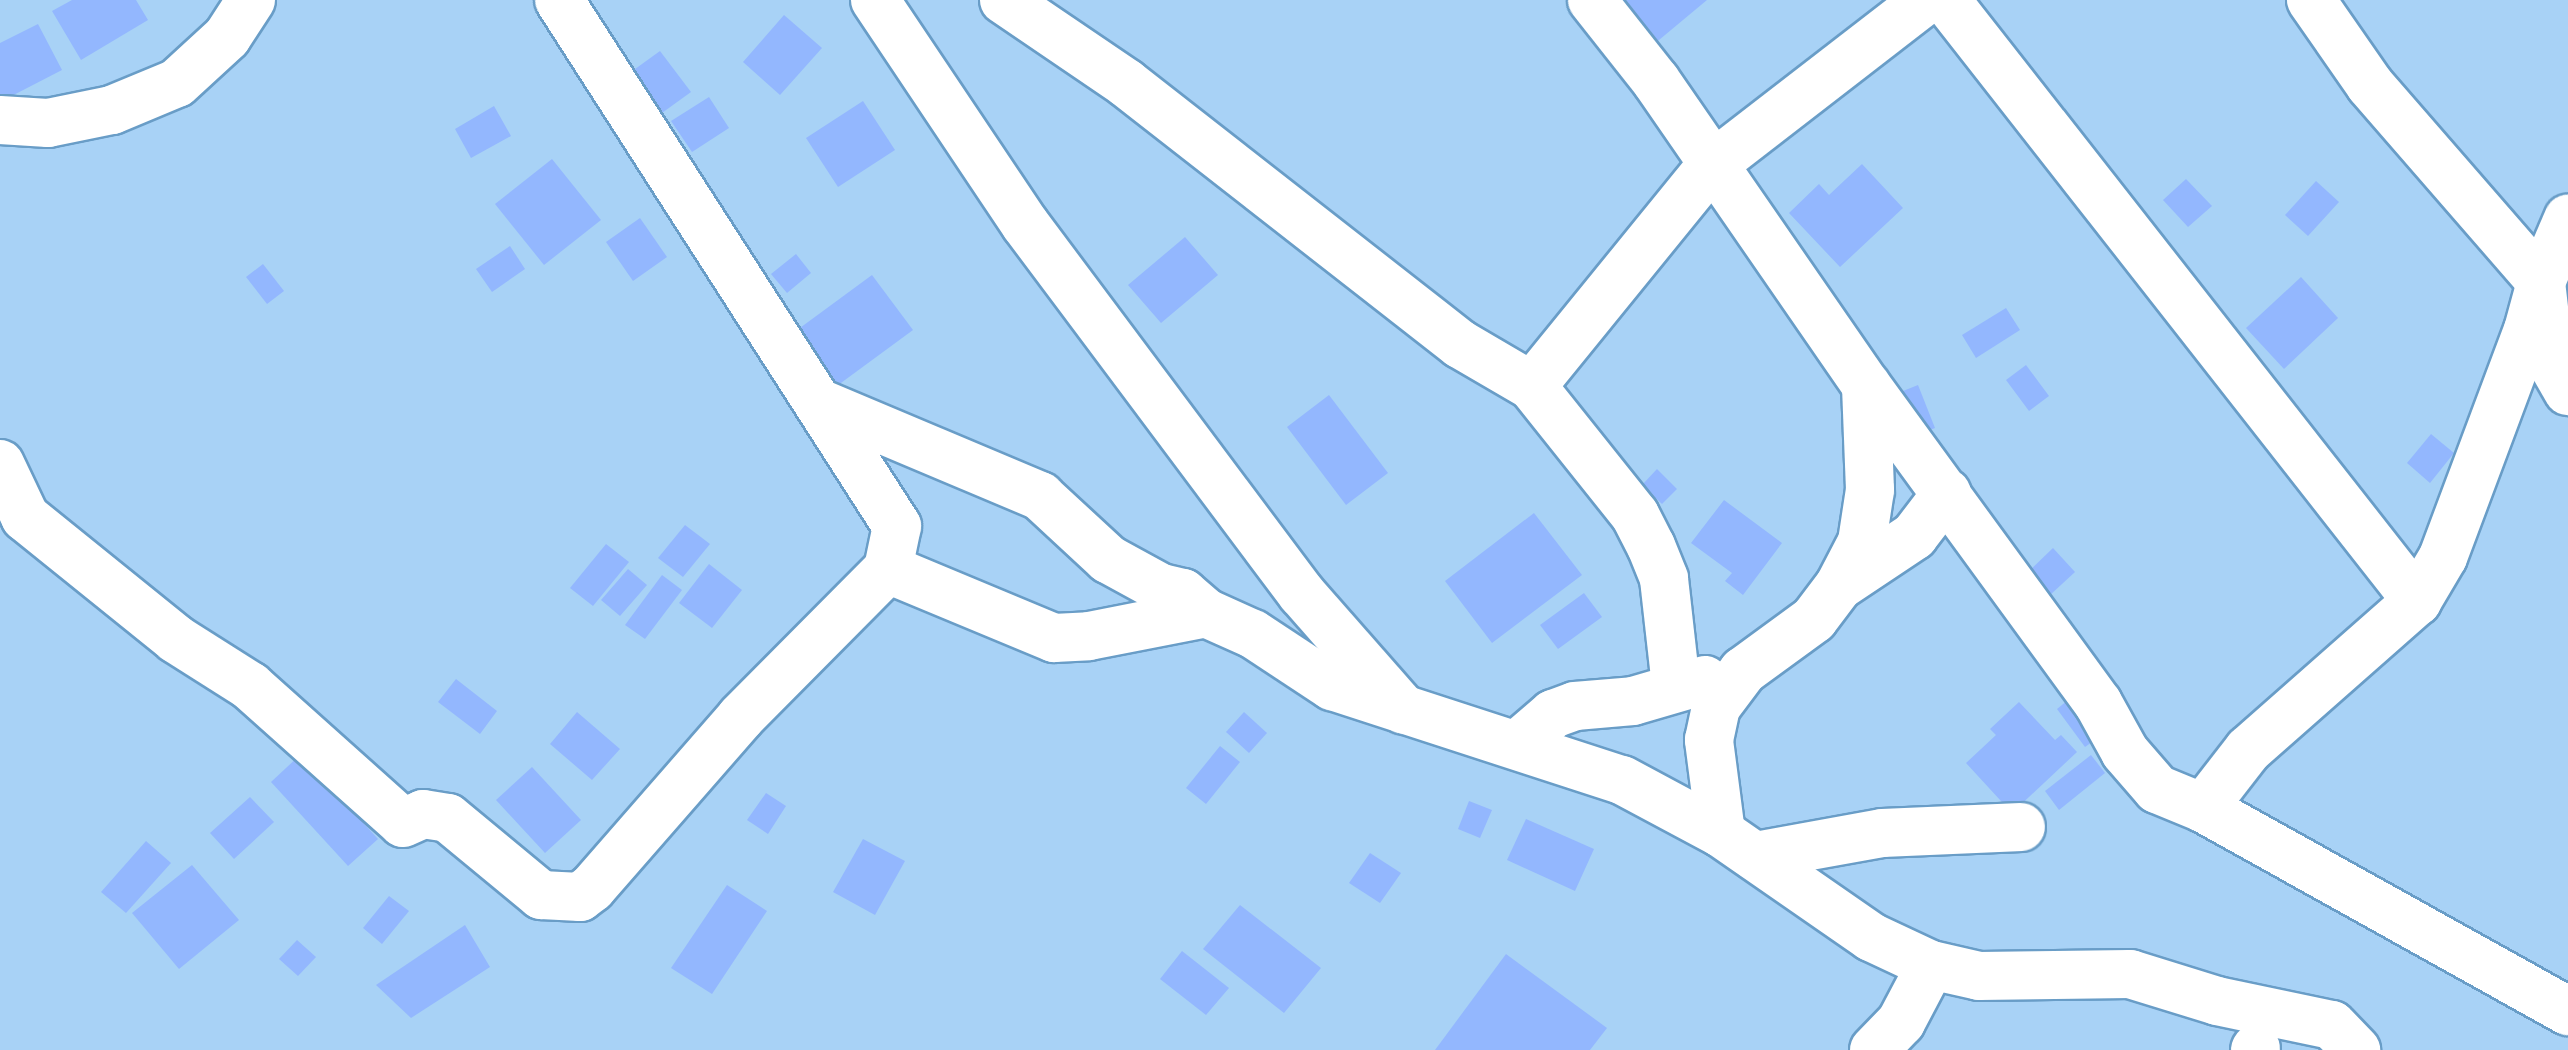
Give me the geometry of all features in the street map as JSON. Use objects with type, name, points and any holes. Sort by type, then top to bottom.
[{"type":"street","points":[[0,120],[48,123],[112,110],[178,83],[227,37],[251,0]]},
{"type":"street","points":[[0,464],[26,516],[176,638],[250,686],[403,823],[423,814],[448,818],[541,895],[580,897],[592,888],[741,717],[888,569],[896,526],[559,0]]},
{"type":"street","points":[[875,0],[1026,224],[1106,332],[1302,594],[1407,713]]},
{"type":"street","points":[[1004,0],[1168,115],[1460,344],[1532,386],[1634,515],[1650,546],[1664,579],[1676,686]]},
{"type":"street","points":[[1592,0],[1656,81],[1711,166],[1866,384],[2098,702],[2125,752],[2157,789],[2202,808],[2568,1011]]},
{"type":"street","points":[[1532,386],[1711,166],[1926,0]]},
{"type":"street","points":[[1946,0],[2418,600]]},
{"type":"street","points":[[2310,0],[2381,99],[2540,282],[2550,360],[2568,391]]},
{"type":"street","points":[[2202,808],[2248,750],[2418,600],[2443,557],[2528,330],[2540,282],[2568,219]]},
{"type":"street","points":[[1738,844],[1709,740],[1716,707],[1743,671],[1814,618],[1839,586],[1862,542],[1870,490],[1866,384]]},
{"type":"street","points":[[819,403],[1040,496],[1108,559],[1160,588],[1183,593],[1206,613],[1252,634],[1332,686],[1622,780],[1738,844],[1871,937],[1931,965],[1980,976],[2130,974],[2217,1000],[2332,1025],[2356,1050]]},
{"type":"street","points":[[1839,586],[1914,536],[1946,493]]},
{"type":"street","points":[[888,569],[1054,638],[1206,613]]},
{"type":"street","points":[[1517,745],[1564,710],[1632,701],[1676,686],[1743,671]]},
{"type":"street","points":[[1738,844],[2021,827]]},
{"type":"street","points":[[1874,1050],[1900,1022],[1931,965]]},
{"type":"street","points":[[2217,1000],[2256,1049]]},
{"type":"building","points":[[72,0],[136,0],[148,20],[81,60],[52,11]]},
{"type":"building","points":[[1624,0],[1707,0],[1647,50],[1613,10]]},
{"type":"building","points":[[784,15],[822,48],[780,95],[743,62]]},
{"type":"building","points":[[38,24],[62,70],[0,102],[0,43]]},
{"type":"building","points":[[660,51],[691,92],[655,118],[624,77]]},
{"type":"building","points":[[709,97],[729,128],[692,152],[671,121]]},
{"type":"building","points":[[863,101],[895,150],[838,187],[806,138]]},
{"type":"building","points":[[494,106],[511,136],[471,158],[455,129]]},
{"type":"building","points":[[552,159],[601,220],[544,265],[495,204]]},
{"type":"building","points":[[1862,164],[1903,208],[1840,267],[1789,213],[1819,184],[1829,195]]},
{"type":"building","points":[[2186,179],[2212,206],[2188,227],[2163,200]]},
{"type":"building","points":[[2316,181],[2339,202],[2308,236],[2285,215]]},
{"type":"building","points":[[640,218],[667,257],[633,281],[606,242]]},
{"type":"building","points":[[1185,237],[1218,275],[1161,323],[1128,285]]},
{"type":"building","points":[[510,246],[525,269],[492,292],[476,269]]},
{"type":"building","points":[[796,254],[811,273],[787,293],[771,274]]},
{"type":"building","points":[[263,264],[284,291],[267,304],[246,277]]},
{"type":"building","points":[[872,275],[913,330],[830,391],[789,336]]},
{"type":"building","points":[[2301,277],[2338,318],[2284,369],[2246,328]]},
{"type":"building","points":[[2006,308],[2020,330],[1976,358],[1962,335]]},
{"type":"building","points":[[2026,365],[2049,396],[2029,411],[2006,380]]},
{"type":"building","points":[[1918,385],[1935,428],[1914,436],[1898,393]]},
{"type":"building","points":[[1329,395],[1388,473],[1346,505],[1287,427]]},
{"type":"building","points":[[2431,434],[2454,453],[2430,483],[2407,463]]},
{"type":"building","points":[[1657,469],[1677,489],[1662,504],[1642,485]]},
{"type":"building","points":[[1724,500],[1782,543],[1743,595],[1725,581],[1732,573],[1691,543]]},
{"type":"building","points":[[1534,513],[1582,575],[1492,643],[1445,581]]},
{"type":"building","points":[[685,525],[710,544],[683,577],[658,558]]},
{"type":"building","points":[[606,544],[629,562],[593,606],[570,588]]},
{"type":"building","points":[[2053,548],[2075,572],[2049,596],[2027,573]]},
{"type":"building","points":[[709,564],[742,590],[712,628],[679,603]]},
{"type":"building","points":[[628,569],[647,585],[620,616],[601,600]]},
{"type":"building","points":[[662,575],[682,590],[645,639],[625,625]]},
{"type":"building","points":[[1584,593],[1602,617],[1558,649],[1540,625]]},
{"type":"building","points":[[456,679],[497,711],[480,734],[438,702]]},
{"type":"building","points":[[2073,696],[2102,735],[2085,747],[2057,709]]},
{"type":"building","points":[[2019,702],[2055,740],[2061,735],[2077,752],[2012,813],[1966,763],[1996,735],[1990,729]]},
{"type":"building","points":[[577,712],[620,749],[592,780],[550,744]]},
{"type":"building","points":[[1244,712],[1267,733],[1249,753],[1226,732]]},
{"type":"building","points":[[1220,746],[1240,762],[1206,804],[1186,788]]},
{"type":"building","points":[[301,754],[378,839],[348,866],[271,782]]},
{"type":"building","points":[[2091,755],[2105,773],[2059,810],[2045,791]]},
{"type":"building","points":[[532,767],[581,820],[545,853],[496,800]]},
{"type":"building","points":[[766,793],[786,806],[768,834],[747,820]]},
{"type":"building","points":[[250,797],[274,822],[234,859],[210,833]]},
{"type":"building","points":[[1469,801],[1492,810],[1480,838],[1458,829]]},
{"type":"building","points":[[1526,819],[1594,849],[1575,891],[1507,860]]},
{"type":"building","points":[[863,839],[905,861],[875,915],[833,892]]},
{"type":"building","points":[[146,841],[171,863],[126,913],[101,892]]},
{"type":"building","points":[[1370,853],[1401,873],[1380,903],[1349,883]]},
{"type":"building","points":[[192,865],[239,920],[179,969],[132,913]]},
{"type":"building","points":[[727,885],[767,911],[712,994],[671,968]]},
{"type":"building","points":[[389,896],[409,911],[382,944],[363,928]]},
{"type":"building","points":[[1240,905],[1321,968],[1284,1013],[1203,949]]},
{"type":"building","points":[[465,925],[490,967],[411,1018],[376,985]]},
{"type":"building","points":[[297,940],[316,957],[298,976],[279,959]]},
{"type":"building","points":[[1182,951],[1229,988],[1206,1015],[1160,979]]},
{"type":"building","points":[[1506,954],[1607,1028],[1590,1050],[1435,1050]]}]
